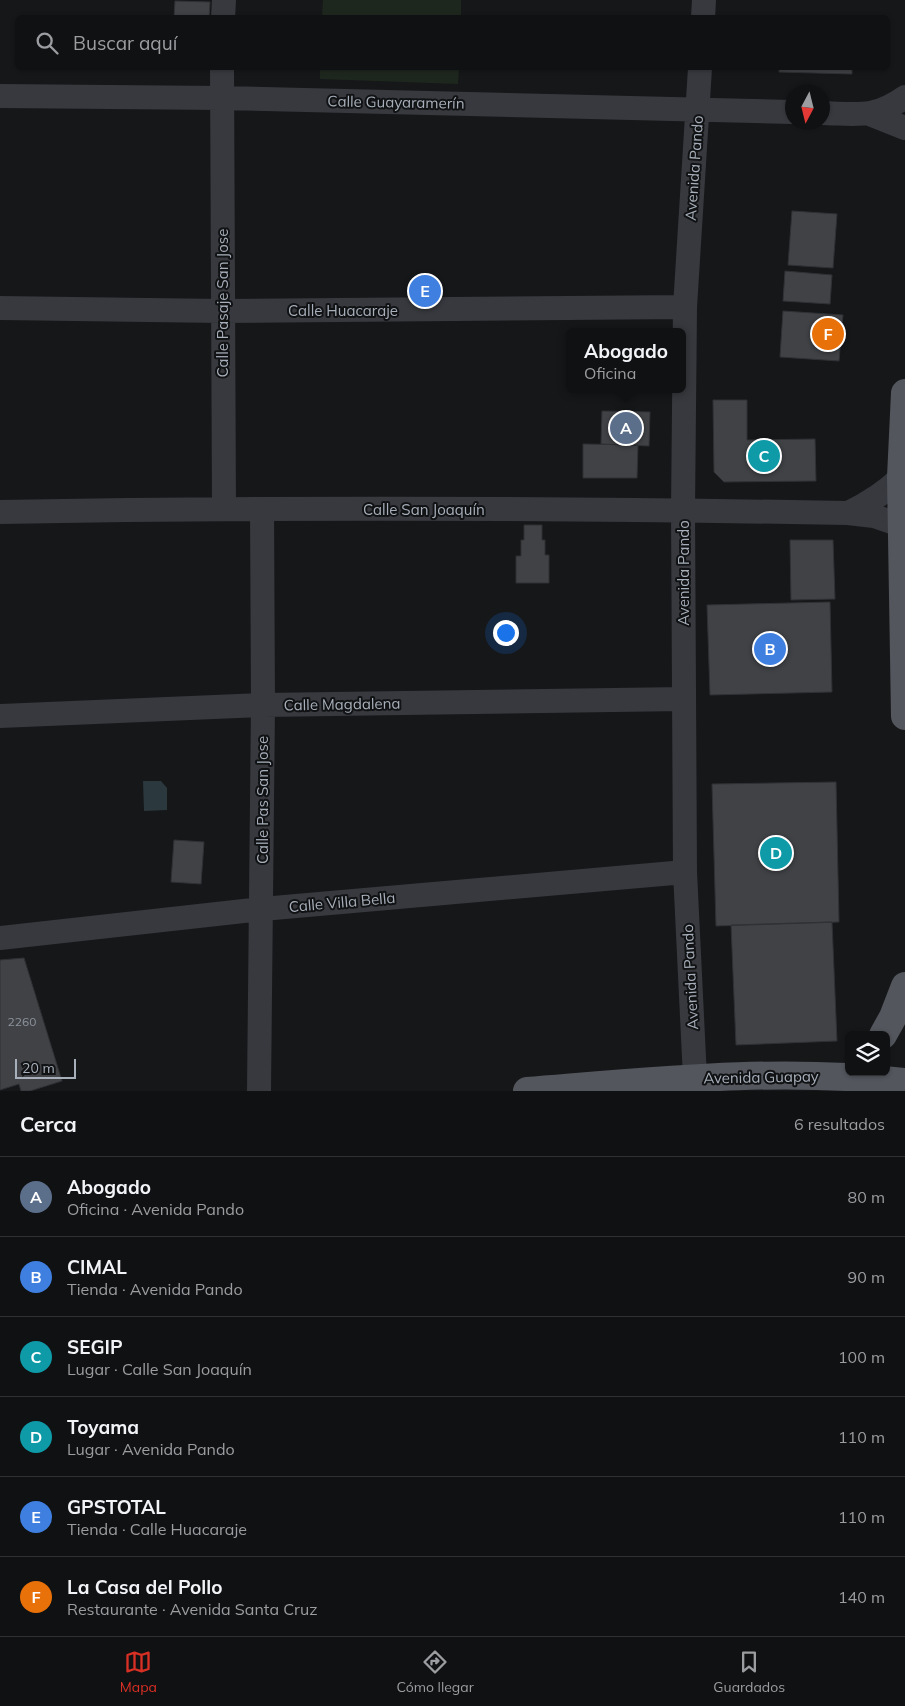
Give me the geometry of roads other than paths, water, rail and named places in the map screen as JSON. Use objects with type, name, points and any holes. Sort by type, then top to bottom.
[{"type":"main road","points":[[905,393],[901,477],[905,716]]},
{"type":"main road","points":[[885,1031],[905,986]]},
{"type":"main road","name":"Avenida Guapay","points":[[527,1091],[695,1078],[840,1070],[905,1082]]},
{"type":"street","points":[[223,15],[224,0]]},
{"type":"street","points":[[703,15],[704,0]]},
{"type":"street","points":[[222,70],[222,98]]},
{"type":"street","name":"Avenida Pando","points":[[685,328],[700,70]]},
{"type":"street","name":"Calle Guayaramerín","points":[[0,96],[222,98],[785,112]]},
{"type":"street","points":[[870,114],[905,97]]},
{"type":"street","name":"Calle Pasaje San Jose","points":[[222,98],[224,508]]},
{"type":"street","points":[[830,113],[870,114],[905,128]]},
{"type":"street","name":"Calle Huacaraje","points":[[0,308],[222,311],[685,307]]},
{"type":"street","name":"Avenida Pando","points":[[684,393],[685,872],[695,1078]]},
{"type":"street","name":"Calle San Joaquín","points":[[848,513],[887,492],[901,477]]},
{"type":"street","name":"Calle San Joaquín","points":[[0,512],[224,508],[683,510],[848,513],[874,516],[903,526]]},
{"type":"street","name":"Calle Pas San Jose","points":[[259,1091],[262,909],[262,509]]},
{"type":"street","name":"Calle Magdalena","points":[[0,716],[263,706],[684,699]]},
{"type":"street","name":"Calle Villa Bella","points":[[0,938],[262,909],[685,872]]},
{"type":"place","name":"GPSTOTAL","points":[[425,291]]},
{"type":"place","name":"La Casa del Pollo","points":[[828,334]]},
{"type":"place","name":"Abogado","points":[[626,428]]},
{"type":"place","name":"SEGIP","points":[[764,456]]},
{"type":"place","name":"CIMAL","points":[[770,649]]},
{"type":"place","name":"Toyama","points":[[776,853]]}]
